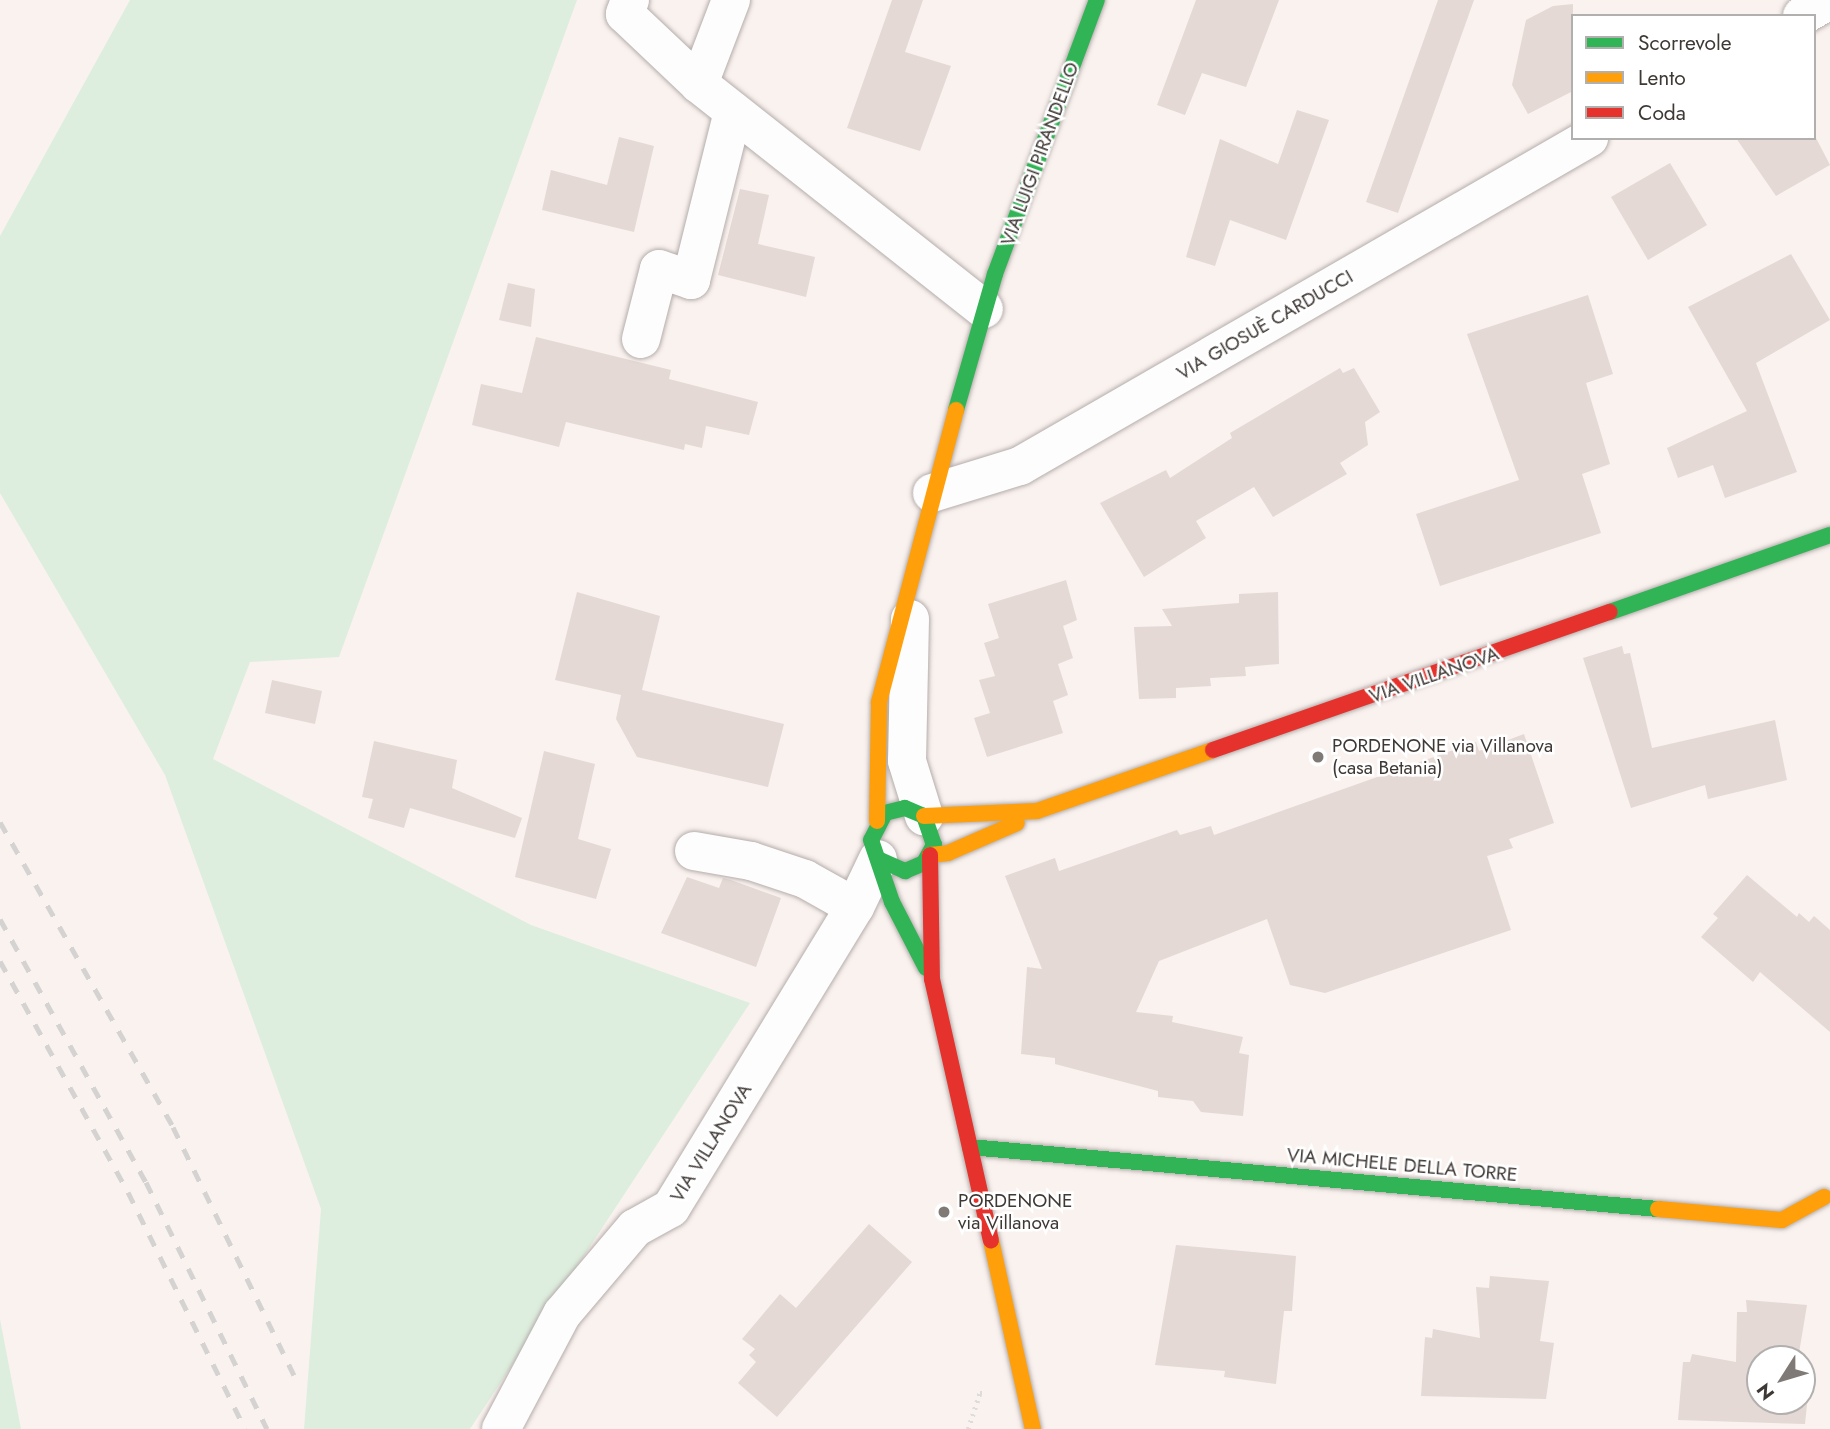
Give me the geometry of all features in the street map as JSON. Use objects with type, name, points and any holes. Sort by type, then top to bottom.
[{"type":"street","points":[[630,0],[625,14],[699,84],[984,309]]},
{"type":"street","points":[[699,84],[731,0]]},
{"type":"street","name":"VIA LUIGI PIRANDELLO","points":[[932,979],[892,902],[871,840],[877,821],[879,702],[913,580],[932,493],[984,309],[1097,0]]},
{"type":"street","points":[[1806,14],[1830,0]]},
{"type":"street","points":[[641,339],[659,269],[691,280],[733,111]]},
{"type":"street","name":"VIA GIOSUÈ CARDUCCI","points":[[932,493],[1020,466],[1586,140]]},
{"type":"street","name":"VIA VILLANOVA","points":[[930,855],[948,853],[1037,811],[1830,535]]},
{"type":"street","name":"VIA LUIGI PIRANDELLO","points":[[913,580],[905,724],[909,776],[924,817],[934,834],[930,855],[932,979],[1021,1393],[1032,1429]]},
{"type":"street","points":[[877,821],[905,808],[924,817]]},
{"type":"street","name":"VIA VILLANOVA","points":[[924,817],[1037,811]]},
{"type":"street","points":[[694,851],[751,861],[805,879],[856,907]]},
{"type":"street","points":[[878,859],[905,872],[930,855]]},
{"type":"street","name":"VIA VILLANOVA","points":[[501,1429],[562,1314],[635,1228],[671,1208],[856,907],[878,859]]},
{"type":"street","name":"VIA MICHELE DELLA TORRE","points":[[970,1147],[1782,1220],[1824,1197]]},
{"type":"street","points":[[1011,1417],[1021,1393]]},
{"type":"green space","points":[[130,0],[577,0],[339,657],[250,662],[213,759],[531,925],[750,1003],[470,1429],[304,1429],[321,1209],[165,775],[0,493],[0,236]]},
{"type":"green space","points":[[0,1319],[21,1429],[0,1429]]},
{"type":"building","points":[[892,0],[923,0],[905,52],[951,66],[920,151],[847,128]]},
{"type":"building","points":[[1196,0],[1279,0],[1246,87],[1202,73],[1185,115],[1157,105]]},
{"type":"building","points":[[1438,0],[1474,0],[1398,213],[1366,202]]},
{"type":"building","points":[[1573,4],[1571,92],[1528,114],[1512,85],[1526,20],[1553,6]]},
{"type":"building","points":[[1297,110],[1329,120],[1286,240],[1230,220],[1215,266],[1186,257],[1220,139],[1278,164]]},
{"type":"building","points":[[619,137],[654,146],[634,232],[542,210],[551,170],[607,185]]},
{"type":"building","points":[[1816,138],[1830,165],[1776,196],[1737,140]]},
{"type":"building","points":[[1670,163],[1707,225],[1648,260],[1611,197]]},
{"type":"building","points":[[740,189],[769,195],[758,244],[815,257],[806,297],[718,275]]},
{"type":"building","points":[[1791,254],[1830,320],[1756,363],[1797,472],[1725,498],[1713,465],[1678,478],[1667,448],[1747,411],[1688,307]]},
{"type":"building","points":[[508,283],[535,289],[531,327],[499,320]]},
{"type":"building","points":[[1588,295],[1613,374],[1586,383],[1610,464],[1582,474],[1601,533],[1440,586],[1416,514],[1519,480],[1467,334]]},
{"type":"building","points":[[536,337],[671,370],[669,379],[758,402],[749,435],[706,426],[702,448],[685,444],[684,450],[566,422],[559,447],[472,425],[481,384],[522,393]]},
{"type":"building","points":[[1340,368],[1343,373],[1354,368],[1380,412],[1365,422],[1368,445],[1340,463],[1347,474],[1273,517],[1254,487],[1196,521],[1206,538],[1144,577],[1100,503],[1166,470],[1170,478],[1232,438],[1230,433]]},
{"type":"building","points":[[1066,580],[1077,620],[1063,626],[1073,658],[1058,664],[1068,695],[1053,701],[1063,733],[987,757],[974,718],[990,713],[979,680],[995,676],[984,643],[999,638],[988,604]]},
{"type":"building","points":[[577,592],[660,616],[642,690],[784,724],[768,787],[637,757],[616,719],[621,695],[555,680]]},
{"type":"building","points":[[1278,592],[1279,664],[1245,667],[1246,676],[1210,678],[1211,686],[1176,688],[1176,698],[1139,699],[1134,627],[1172,626],[1162,609],[1239,603],[1239,594]]},
{"type":"building","points":[[1622,646],[1624,654],[1630,653],[1652,748],[1775,720],[1787,780],[1708,799],[1705,785],[1631,808],[1583,658]]},
{"type":"building","points":[[272,680],[322,691],[315,724],[265,713]]},
{"type":"building","points":[[1524,734],[1554,823],[1509,839],[1513,848],[1487,856],[1511,930],[1325,993],[1290,985],[1267,919],[1159,961],[1136,1012],[1173,1016],[1172,1022],[1243,1037],[1239,1053],[1249,1055],[1243,1116],[1201,1112],[1193,1101],[1158,1097],[1158,1091],[1055,1064],[1055,1058],[1021,1054],[1027,967],[1042,969],[1005,876],[1055,858],[1059,871],[1177,830],[1180,835],[1211,826],[1214,835],[1476,742],[1479,751]]},
{"type":"building","points":[[374,741],[457,760],[452,788],[522,818],[515,838],[410,808],[404,828],[368,818],[373,799],[362,797]]},
{"type":"building","points":[[544,751],[595,764],[578,839],[611,849],[596,899],[515,877]]},
{"type":"building","points":[[1747,875],[1797,917],[1799,913],[1809,922],[1814,916],[1830,930],[1830,1032],[1760,972],[1753,982],[1701,937],[1718,918],[1713,914]]},
{"type":"building","points":[[687,877],[719,888],[723,878],[781,898],[756,967],[661,933]]},
{"type":"building","points":[[869,1224],[912,1262],[777,1417],[738,1383],[756,1362],[749,1355],[755,1349],[742,1339],[780,1294],[796,1308]]},
{"type":"building","points":[[1176,1245],[1296,1256],[1292,1311],[1284,1311],[1276,1384],[1224,1377],[1225,1371],[1155,1365]]},
{"type":"building","points":[[1490,1276],[1549,1281],[1540,1341],[1554,1343],[1546,1399],[1421,1396],[1425,1337],[1432,1338],[1433,1329],[1480,1338],[1476,1287],[1489,1288]]},
{"type":"building","points":[[1746,1300],[1807,1305],[1800,1345],[1746,1345],[1746,1415],[1806,1415],[1805,1424],[1678,1420],[1683,1362],[1690,1362],[1692,1354],[1736,1362],[1737,1312],[1747,1312]]},
{"type":"railway","points":[[0,822],[173,1127],[294,1375]]},
{"type":"railway","points":[[0,919],[146,1182],[267,1429]]},
{"type":"railway","points":[[0,961],[128,1192],[245,1429]]},
{"type":"traffic: fast","points":[[956,410],[995,274],[1097,0]]},
{"type":"traffic: fast","points":[[1610,612],[1830,535]]},
{"type":"traffic: fast","points":[[878,859],[905,871],[924,863],[934,845],[924,816],[905,808],[885,813],[871,840],[892,902],[926,968]]},
{"type":"traffic: fast","points":[[970,1147],[1658,1209]]},
{"type":"traffic: slow","points":[[877,821],[879,702],[956,410]]},
{"type":"traffic: slow","points":[[924,816],[1037,811],[1213,750]]},
{"type":"traffic: slow","points":[[930,855],[948,853],[1017,823]]},
{"type":"traffic: slow","points":[[1658,1209],[1782,1220],[1824,1197]]},
{"type":"traffic: slow","points":[[991,1240],[1033,1429]]},
{"type":"traffic: jam","points":[[1213,750],[1610,612]]},
{"type":"traffic: jam","points":[[930,855],[932,979],[991,1240]]},
{"type":"place","name":"PORDENONE via Villanova (casa Betania)","points":[[1318,757]]},
{"type":"place","name":"PORDENONE via Villanova","points":[[944,1212]]}]
